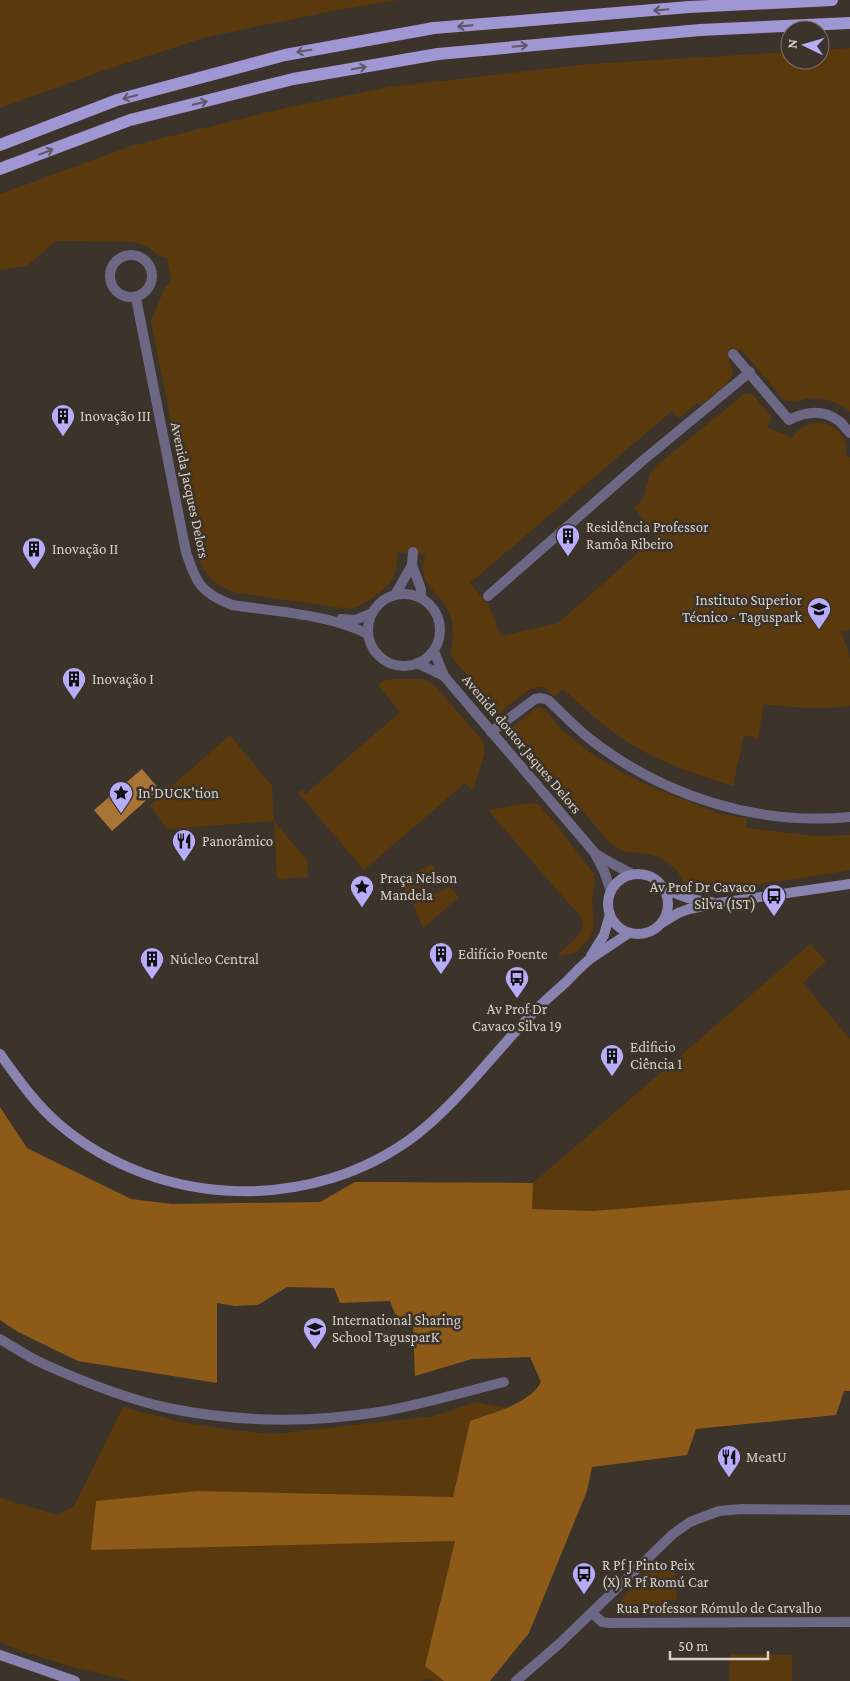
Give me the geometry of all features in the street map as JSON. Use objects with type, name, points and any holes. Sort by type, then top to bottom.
[{"type":"main road","points":[[0,145],[117,100],[285,55],[434,28],[690,8],[832,0]]},
{"type":"main road","points":[[0,170],[130,120],[293,79],[419,57],[700,30],[850,23]]},
{"type":"main road","points":[[589,960],[604,935],[610,914],[608,898],[616,883],[623,877],[642,873],[658,880],[664,887],[668,896],[669,906],[662,923]]},
{"type":"main road","points":[[610,914],[617,926],[629,933],[647,933],[678,913],[689,909],[850,884]]},
{"type":"main road","points":[[664,887],[678,896],[719,903]]},
{"type":"main road","points":[[0,1054],[39,1105],[60,1125],[84,1142],[128,1167],[163,1180],[200,1189],[235,1192],[298,1187],[331,1179],[356,1169],[385,1155],[415,1135],[444,1111],[478,1076],[532,1014],[589,960],[629,933]]},
{"type":"main road","points":[[0,1655],[75,1681]]},
{"type":"street","points":[[127,255],[144,258],[153,273],[151,286],[136,298],[129,298],[118,293],[111,283],[110,277],[113,265],[117,260],[127,255]]},
{"type":"street","name":"Avenida Jacques Delors","points":[[136,298],[186,552],[193,575],[205,591],[218,600],[232,605],[326,619],[350,625],[368,634]]},
{"type":"street","points":[[733,354],[789,420],[802,413],[816,412],[841,422],[850,433]]},
{"type":"street","points":[[488,596],[640,462],[750,372]]},
{"type":"street","points":[[413,552],[412,565],[421,590],[421,598]]},
{"type":"street","points":[[395,595],[412,565]]},
{"type":"street","points":[[404,594],[421,598],[432,607],[439,621],[440,636],[434,651],[417,664],[406,666],[395,665],[384,660],[374,650],[368,634],[372,613],[378,605],[395,595],[404,594]]},
{"type":"street","name":"Avenida Jacques Delors","points":[[326,619],[355,620],[372,613]]},
{"type":"street","name":"Avenida doutor Jaques Delors","points":[[434,651],[444,676],[594,852],[604,871],[611,891]]},
{"type":"street","points":[[417,664],[444,676]]},
{"type":"street","points":[[491,732],[535,699],[541,698],[548,700],[590,740],[648,777],[672,789],[720,805],[762,814],[794,817],[850,817]]},
{"type":"street","name":"Avenida doutor Jaques Delors","points":[[594,852],[632,874]]},
{"type":"street","points":[[0,1339],[44,1364],[105,1389],[167,1408],[223,1416],[280,1419],[345,1416],[379,1412],[504,1382]]},
{"type":"street","points":[[516,1681],[526,1676],[673,1534],[690,1522],[719,1511],[742,1509],[850,1510]]},
{"type":"street","name":"Rua Professor Rómulo de Carvalho","points":[[592,1613],[602,1622],[609,1623],[850,1622]]},
{"type":"shaded area","points":[[0,0],[399,0],[332,11],[207,37],[105,70],[0,108]]},
{"type":"shaded area","points":[[850,48],[850,412],[840,405],[824,399],[812,398],[792,402],[786,401],[741,349],[728,360],[732,367],[732,376],[720,390],[701,405],[698,402],[679,418],[672,411],[470,583],[488,604],[501,636],[558,623],[656,537],[634,508],[643,499],[650,474],[656,466],[744,394],[752,394],[770,415],[771,420],[767,427],[792,438],[809,425],[827,424],[835,428],[842,435],[846,456],[850,457],[850,629],[846,632],[840,631],[848,649],[850,660],[850,706],[807,708],[764,704],[758,739],[744,735],[733,786],[678,767],[639,749],[609,729],[563,689],[554,697],[545,688],[533,688],[521,695],[500,714],[450,655],[453,639],[451,617],[444,603],[431,589],[425,579],[423,571],[425,555],[398,552],[395,573],[388,584],[369,600],[349,609],[237,593],[223,588],[209,577],[199,559],[151,321],[165,287],[171,282],[167,258],[158,255],[147,246],[133,242],[56,241],[27,266],[0,270],[0,194],[131,146],[276,110],[389,87],[589,64],[780,53],[780,70],[830,70],[830,49]]},
{"type":"shaded area","points":[[423,679],[435,686],[483,741],[485,752],[473,791],[465,783],[364,870],[298,793],[302,790],[306,794],[400,712],[378,685],[385,680]]},
{"type":"shaded area","points":[[539,707],[544,709],[563,731],[588,751],[621,772],[643,783],[720,814],[747,818],[746,828],[815,836],[850,835],[850,870],[739,887],[703,888],[682,881],[678,871],[661,858],[622,851],[610,843],[521,739],[517,741],[511,732],[514,726]]},
{"type":"shaded area","points":[[230,735],[272,786],[274,821],[167,829],[150,805]]},
{"type":"shaded area","points":[[142,769],[159,789],[112,831],[94,810]]},
{"type":"shaded area","points":[[528,803],[538,804],[594,874],[595,883],[592,900],[593,931],[589,939],[575,953],[560,956],[558,954],[572,943],[581,931],[583,925],[578,912],[488,810]]},
{"type":"shaded area","points":[[274,821],[307,860],[308,877],[277,879]]},
{"type":"shaded area","points":[[432,865],[440,874],[408,895],[398,878]]},
{"type":"shaded area","points":[[449,887],[459,897],[423,928],[413,904]]},
{"type":"shaded area","points":[[810,944],[826,961],[803,983],[850,1039],[850,1190],[593,1211],[532,1209],[533,1183]]},
{"type":"shaded area","points":[[0,1107],[27,1148],[131,1199],[172,1204],[320,1202],[355,1182],[533,1183],[532,1209],[593,1211],[850,1190],[850,1391],[844,1391],[836,1415],[696,1429],[687,1455],[592,1467],[587,1491],[529,1633],[490,1681],[444,1681],[425,1666],[455,1541],[91,1550],[96,1501],[198,1491],[453,1497],[470,1421],[509,1407],[536,1390],[541,1382],[530,1357],[472,1359],[415,1376],[413,1325],[395,1314],[390,1301],[340,1303],[334,1288],[287,1287],[258,1305],[235,1306],[217,1303],[217,1383],[78,1361],[18,1332],[0,1320]]},
{"type":"shaded area","points":[[476,1402],[507,1408],[470,1421],[453,1497],[198,1491],[92,1550],[455,1541],[425,1666],[444,1681],[427,1679],[421,1681],[131,1681],[72,1667],[21,1651],[0,1642],[0,1498],[58,1515],[74,1506],[123,1407],[180,1422],[274,1434],[434,1416]]},
{"type":"shaded area","points":[[674,1560],[677,1600],[662,1600],[661,1610],[619,1610],[617,1604],[656,1562]]},
{"type":"shaded area","points":[[730,1654],[792,1655],[792,1681],[729,1681]]},
{"type":"place","name":"Inovação III","points":[[63,437]]},
{"type":"place","name":"Residência Professor Ramôa Ribeiro","points":[[568,557]]},
{"type":"place","name":"Inovação II","points":[[34,570]]},
{"type":"place","name":"Instituto Superior Técnico - Taguspark","points":[[819,630]]},
{"type":"place","name":"Inovação I","points":[[74,700]]},
{"type":"place","name":"In'DUCK'tion","points":[[121,814]]},
{"type":"place","name":"Panorâmico","points":[[184,862]]},
{"type":"place","name":"Praça Nelson Mandela","points":[[362,908]]},
{"type":"place","name":"Av Prof Dr Cavaco Silva (IST)","points":[[774,917]]},
{"type":"place","name":"Edifício Poente","points":[[441,975]]},
{"type":"place","name":"Núcleo Central","points":[[152,980]]},
{"type":"place","name":"Av Prof Dr Cavaco Silva 19","points":[[517,999]]},
{"type":"place","name":"Edificio Ciência 1","points":[[612,1077]]},
{"type":"place","name":"International Sharing School TagusparK","points":[[315,1350]]},
{"type":"place","name":"MeatU","points":[[729,1478]]},
{"type":"place","name":"R Pf J Pinto Peix (X) R Pf Romú Car","points":[[584,1595]]}]
